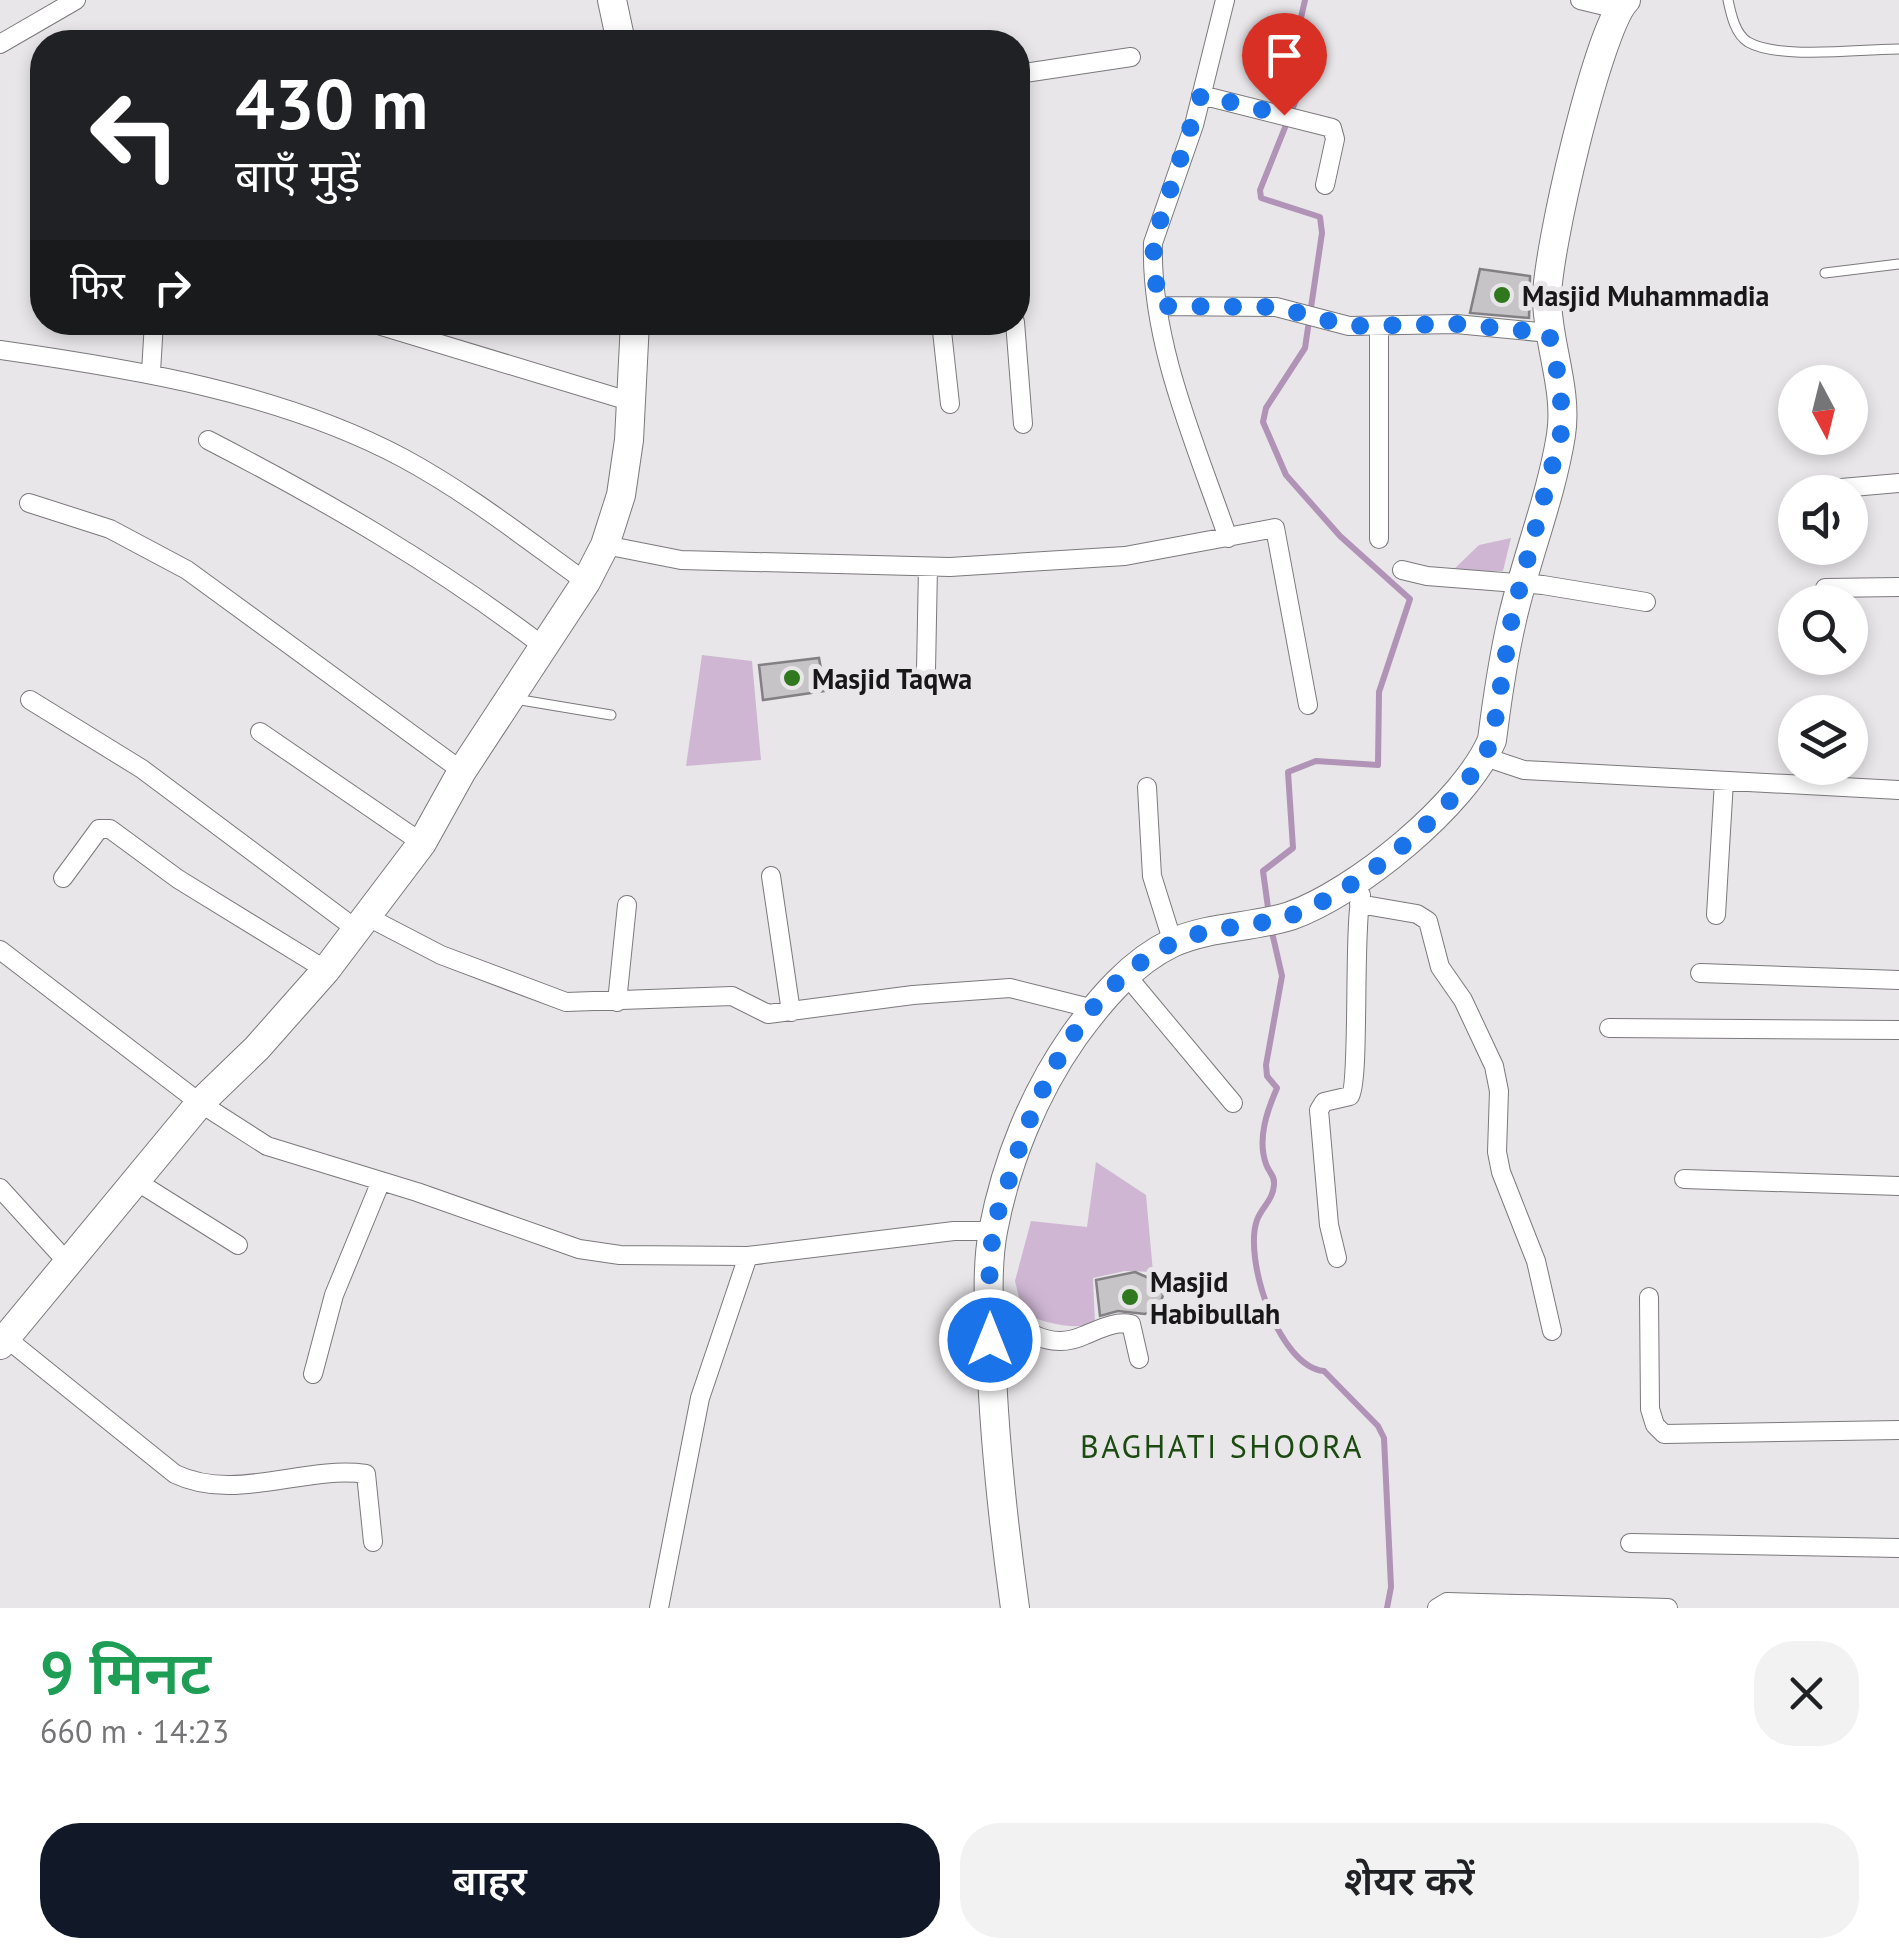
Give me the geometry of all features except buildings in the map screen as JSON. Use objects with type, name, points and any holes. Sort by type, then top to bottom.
[{"type":"street","points":[[0,44],[76,0]]},
{"type":"street","points":[[612,0],[618,30]]},
{"type":"street","points":[[1225,0],[1201,95],[1153,243],[1158,306],[1190,426],[1228,538]]},
{"type":"street","points":[[1016,1608],[999,1497],[990,1298],[993,1232],[1030,1109],[1094,1009],[1126,976],[1173,942],[1271,920],[1362,892],[1484,757],[1561,433],[1561,389],[1549,333],[1551,245],[1621,4],[1580,0]]},
{"type":"street","points":[[1030,72],[1131,58]]},
{"type":"street","points":[[1201,95],[1332,128],[1336,133],[1325,185]]},
{"type":"street","points":[[1158,306],[1308,313],[1349,326],[1456,324],[1549,333]]},
{"type":"street","points":[[1379,328],[1379,538]]},
{"type":"street","points":[[150,372],[153,335]]},
{"type":"street","points":[[411,335],[632,402]]},
{"type":"street","points":[[372,1542],[370,1484],[366,1474],[250,1484],[194,1483],[176,1474],[3,1342],[200,1103],[258,1048],[326,970],[422,843],[462,771],[586,582],[621,495],[635,335]]},
{"type":"street","points":[[943,335],[950,404]]},
{"type":"street","points":[[1016,335],[1023,424]]},
{"type":"street","points":[[0,350],[150,372],[280,409],[400,456],[497,517],[586,582]]},
{"type":"street","points":[[208,440],[341,510],[449,575],[544,646]]},
{"type":"street","points":[[1868,486],[1899,483]]},
{"type":"street","points":[[29,504],[110,529],[187,570],[462,771]]},
{"type":"street","points":[[604,545],[681,560],[928,567],[1110,558],[1228,538],[1267,527],[1279,533],[1308,705]]},
{"type":"street","points":[[926,670],[928,567]]},
{"type":"street","points":[[1402,570],[1646,602]]},
{"type":"street","points":[[1868,587],[1899,587]]},
{"type":"street","points":[[30,700],[142,770],[361,922],[566,1002],[732,996],[757,1012],[790,1012],[913,995],[1010,988],[1094,1009]]},
{"type":"street","points":[[260,732],[422,843]]},
{"type":"street","points":[[1484,757],[1524,770],[1899,790]]},
{"type":"street","points":[[1716,915],[1724,781]]},
{"type":"street","points":[[1146,788],[1152,876],[1173,942]]},
{"type":"street","points":[[63,878],[99,829],[110,829],[178,879],[326,970]]},
{"type":"street","points":[[771,876],[790,1012]]},
{"type":"street","points":[[1337,1258],[1319,1110],[1324,1102],[1350,1096],[1356,1084],[1353,1014],[1362,892]]},
{"type":"street","points":[[1362,892],[1428,921],[1440,967],[1488,1050],[1499,1091],[1497,1152],[1501,1172],[1536,1261],[1552,1331]]},
{"type":"street","points":[[617,1002],[627,904]]},
{"type":"street","points":[[0,950],[200,1103],[267,1146],[580,1249],[620,1254],[748,1256],[954,1231],[993,1232]]},
{"type":"street","points":[[1700,973],[1899,980]]},
{"type":"street","points":[[1126,976],[1232,1103]]},
{"type":"street","points":[[1608,1028],[1899,1030]]},
{"type":"street","points":[[1684,1179],[1899,1186]]},
{"type":"street","points":[[136,1181],[238,1245]]},
{"type":"street","points":[[313,1374],[339,1280],[381,1181]]},
{"type":"street","points":[[0,1188],[68,1263]]},
{"type":"street","points":[[658,1608],[700,1398],[748,1256]]},
{"type":"street","points":[[990,1298],[1015,1325],[1050,1341],[1077,1339],[1111,1325],[1131,1324],[1139,1360]]},
{"type":"street","points":[[1649,1298],[1650,1410],[1655,1425],[1664,1434],[1899,1430]]},
{"type":"street","points":[[1630,1543],[1899,1548]]},
{"type":"street","points":[[1436,1608],[1447,1602],[1668,1608]]},
{"type":"lane","points":[[1728,0],[1740,35],[1750,43],[1771,49],[1899,49]]},
{"type":"lane","points":[[1825,272],[1899,264]]},
{"type":"lane","points":[[509,698],[611,714]]},
{"type":"shaded area","points":[[1511,538],[1503,571],[1452,571],[1479,545]]},
{"type":"shaded area","points":[[702,655],[752,661],[761,760],[686,766]]},
{"type":"shaded area","points":[[1096,1162],[1146,1195],[1153,1272],[1125,1271],[1093,1278],[1095,1324],[1059,1325],[1023,1314],[1015,1281],[1031,1221],[1087,1227]]},
{"type":"waterway","points":[[1269,915],[1263,871],[1293,848],[1288,772],[1316,761],[1378,765],[1379,692],[1410,599],[1340,536],[1286,475],[1263,422],[1266,408],[1305,348],[1322,233],[1320,217],[1261,198],[1260,190],[1316,50],[1300,22],[1305,0]]},
{"type":"waterway","points":[[1271,928],[1282,976],[1266,1065],[1267,1076],[1277,1088],[1263,1135],[1263,1155],[1274,1185],[1257,1220],[1255,1259],[1268,1309],[1279,1332],[1308,1365],[1324,1371],[1378,1426],[1384,1438],[1391,1587],[1387,1608]]},
{"type":"place","name":"Masjid Muhammadia","points":[[1502,295]]},
{"type":"place","name":"Masjid Taqwa","points":[[792,678]]},
{"type":"place","name":"Masjid Habibullah","points":[[1130,1297]]},
{"type":"district","name":"BAGHATI SHOORA","points":[[1222,1446]]},
{"type":"route","points":[[990,1340],[993,1232],[1030,1109],[1056,1062],[1094,1009],[1126,976],[1173,942],[1288,916],[1364,880],[1426,823],[1484,757],[1492,740],[1512,617],[1561,433],[1561,389],[1549,333],[1456,324],[1349,326],[1276,307],[1158,306],[1153,243],[1201,95],[1284,115]]}]
